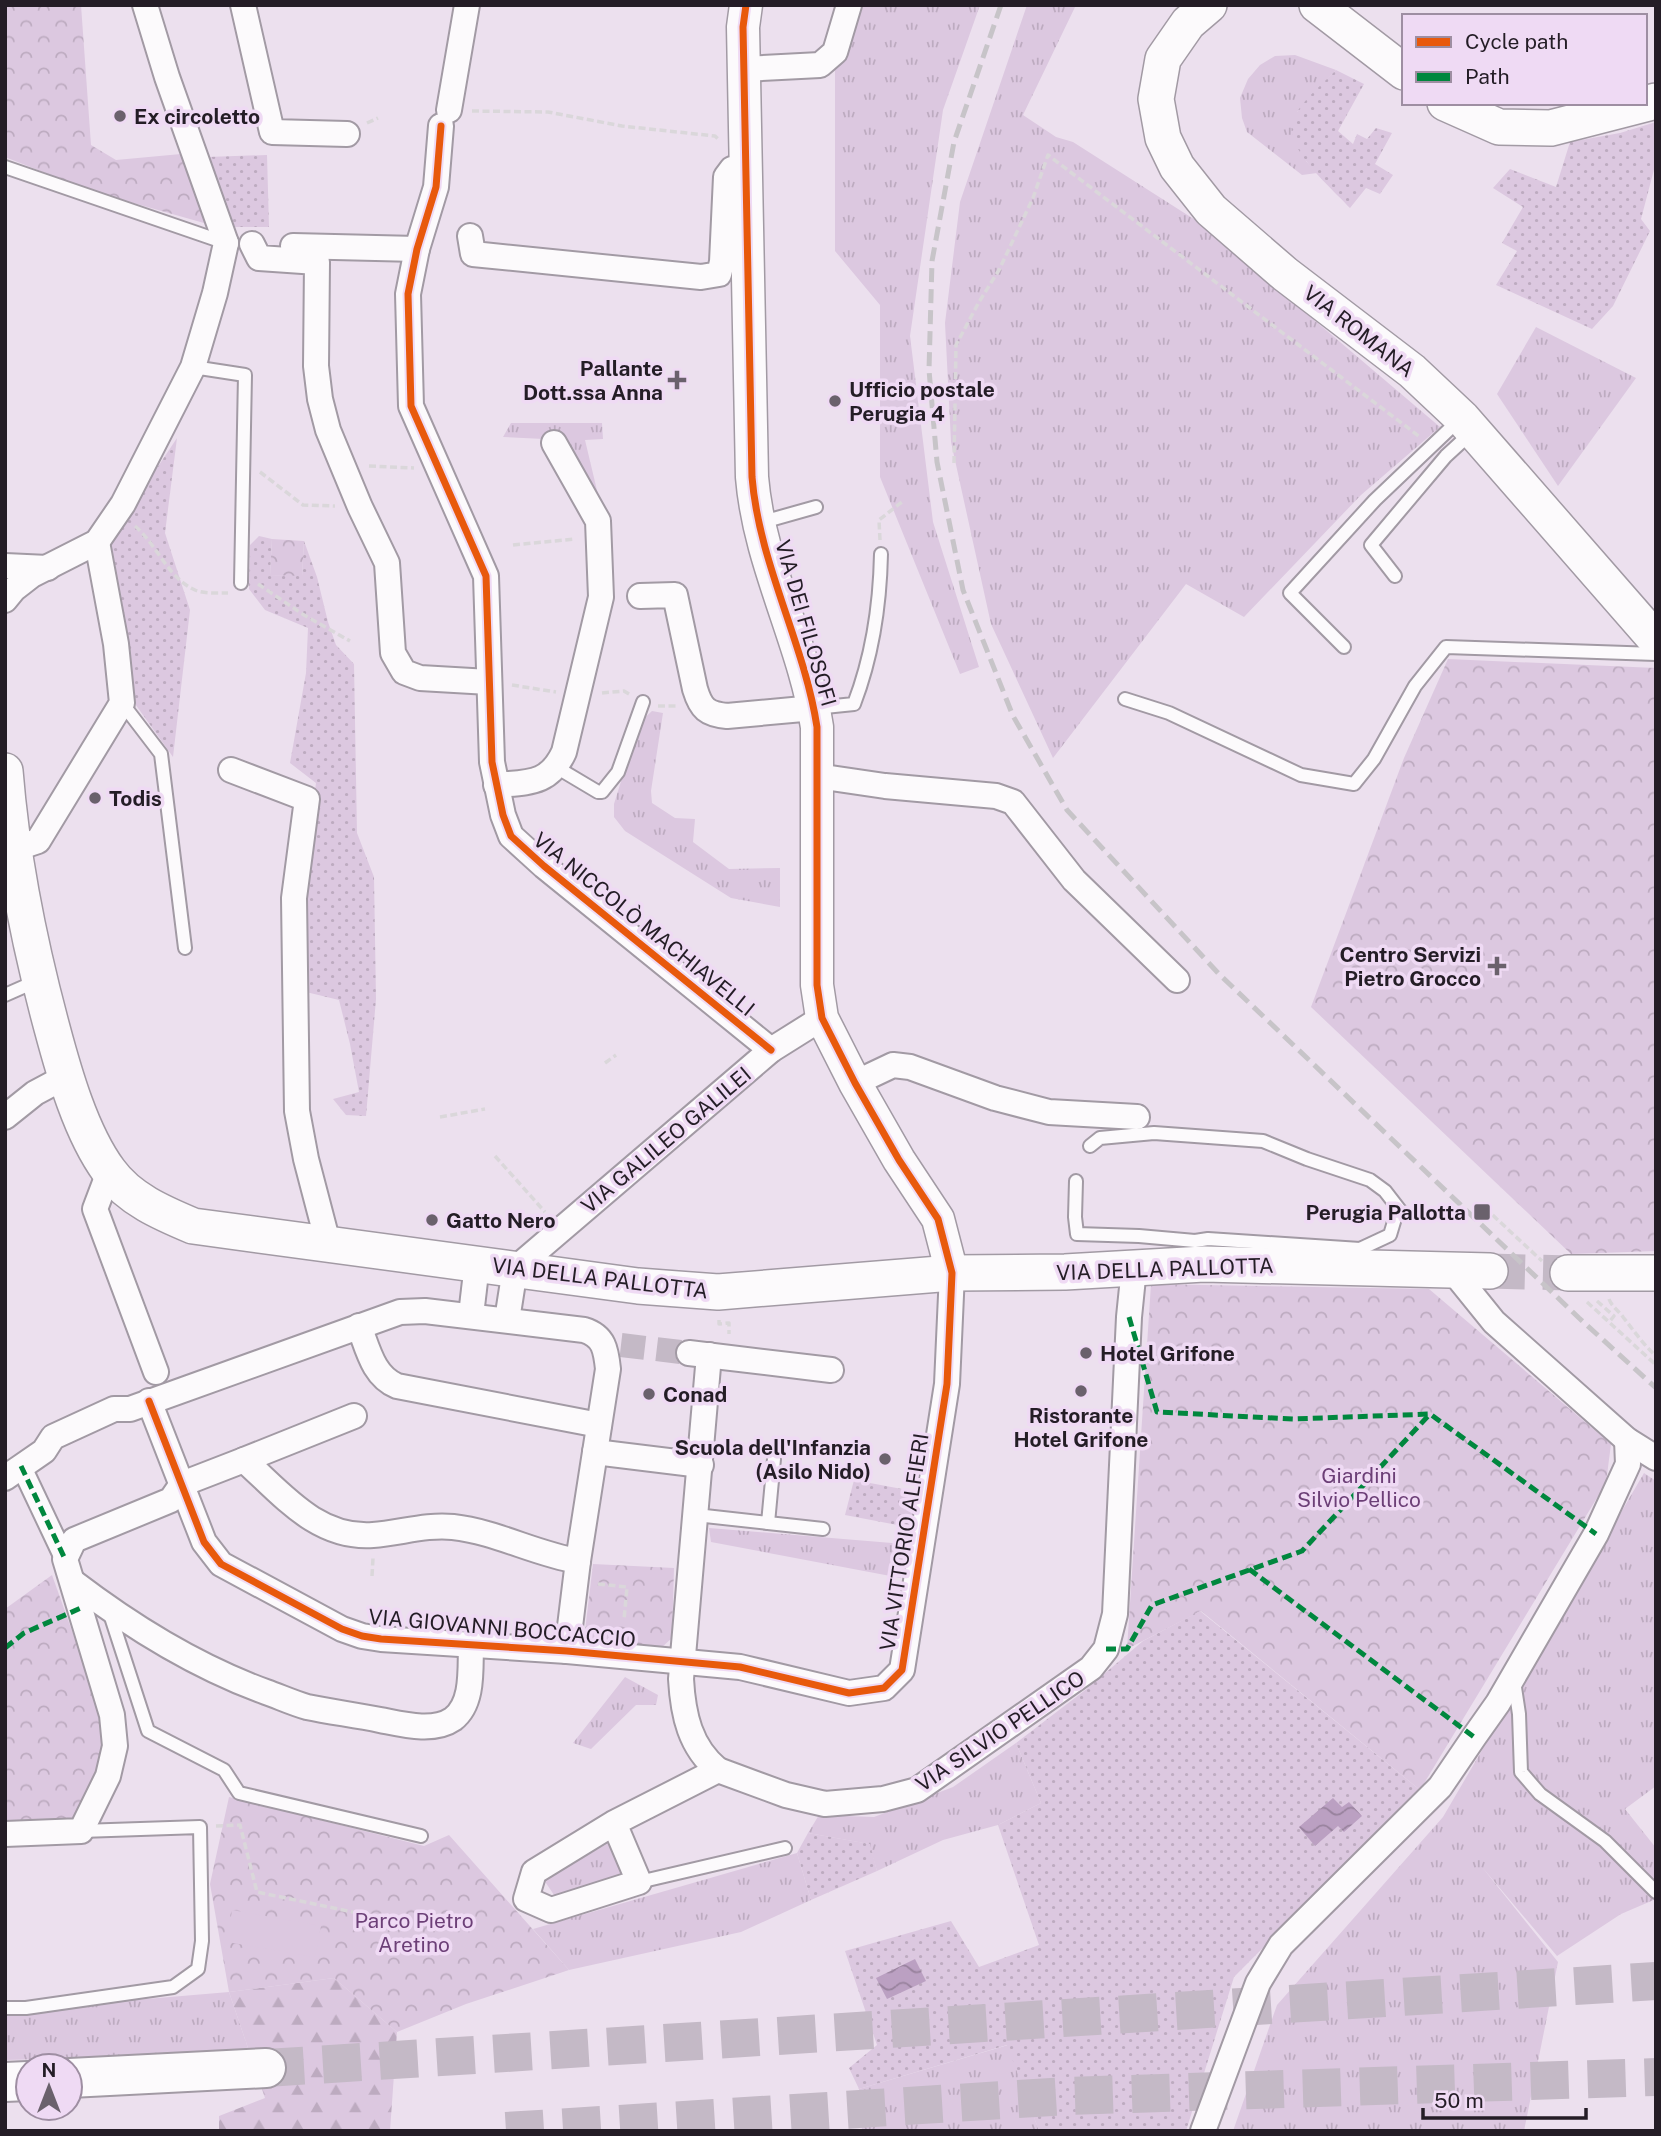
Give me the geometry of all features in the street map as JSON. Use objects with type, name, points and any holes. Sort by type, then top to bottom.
[{"type":"highway","points":[[84,2067],[189,2071]]},
{"type":"highway","points":[[84,2077],[266,2068]]},
{"type":"main road","name":"VIA ROMANA","points":[[1209,5],[1188,23],[1163,59],[1156,99],[1163,138],[1177,167],[1212,211],[1261,254],[1412,371],[1468,424],[1493,456],[1656,640]]},
{"type":"main road","points":[[1317,5],[1402,70]]},
{"type":"main road","points":[[1450,105],[1499,127],[1551,128],[1640,105]]},
{"type":"main road","name":"VIA DELLA PALLOTTA","points":[[5,771],[14,849],[12,892],[65,1077],[92,1143],[109,1172],[128,1191],[157,1210],[193,1226],[638,1286],[706,1292],[952,1273],[1134,1268],[1206,1251],[1490,1271]]},
{"type":"main road","points":[[1580,1285],[1656,1273]]},
{"type":"street","points":[[5,600],[32,575],[97,542],[123,504],[193,367],[215,293],[226,243],[167,77],[145,5]]},
{"type":"street","points":[[243,5],[272,132],[347,134]]},
{"type":"street","name":"VIA NICCOLÒ MACHIAVELLI","points":[[467,5],[445,118],[436,187],[417,249],[408,294],[411,406],[486,576],[492,762],[503,815],[511,836],[554,874],[771,1050]]},
{"type":"street","name":"VIA DEI FILOSOFI","points":[[746,5],[743,27],[752,477],[758,523],[814,708],[817,727],[817,985],[822,1018],[899,1160],[938,1219],[952,1273]]},
{"type":"street","points":[[744,69],[820,65],[835,52],[849,5]]},
{"type":"street","points":[[470,236],[473,254],[701,277],[719,274],[722,262],[726,177],[732,169],[745,168]]},
{"type":"street","points":[[226,243],[417,249]]},
{"type":"street","points":[[252,244],[259,258],[317,262],[316,366],[320,399],[328,430],[342,465],[387,563],[393,653],[404,672],[420,678],[489,682]]},
{"type":"street","points":[[496,785],[542,779],[556,767],[564,752],[601,597],[598,521],[554,443]]},
{"type":"street","points":[[14,849],[38,841],[122,703],[116,643],[97,542]]},
{"type":"street","points":[[5,566],[48,568]]},
{"type":"street","points":[[640,596],[675,595],[695,689],[706,710],[715,715],[727,716],[814,708]]},
{"type":"street","points":[[231,770],[307,799],[294,898],[298,1111],[306,1159],[328,1243]]},
{"type":"street","points":[[817,776],[885,786],[996,796],[1013,802],[1074,880],[1177,980]]},
{"type":"street","name":"VIA GALILEO GALILEI","points":[[514,1269],[771,1050],[822,1018]]},
{"type":"street","points":[[855,1083],[893,1065],[911,1067],[995,1098],[1049,1112],[1137,1117]]},
{"type":"street","points":[[5,1117],[35,1093],[65,1077]]},
{"type":"street","points":[[109,1172],[95,1209],[156,1373]]},
{"type":"street","points":[[471,1315],[477,1264]]},
{"type":"street","name":"VIA SILVIO PELLICO","points":[[718,1770],[786,1795],[825,1804],[883,1799],[917,1790],[1091,1668],[1106,1649],[1115,1614],[1129,1317],[1134,1268]]},
{"type":"street","points":[[5,1834],[81,1831],[107,1776],[115,1746],[112,1716],[65,1559],[13,1472],[44,1451],[60,1450],[119,1422],[139,1405],[359,1326],[412,1311],[507,1320],[514,1269]]},
{"type":"street","points":[[1452,1270],[1494,1322],[1627,1440],[1656,1458]]},
{"type":"street","name":"VIA VITTORIO ALFIERI","points":[[682,1661],[740,1667],[849,1693],[884,1688],[902,1670],[947,1384],[952,1273]]},
{"type":"street","name":"VIA GIOVANNI BOCCACCIO","points":[[507,1320],[584,1330],[613,1347],[578,1561],[567,1651]]},
{"type":"street","points":[[359,1326],[380,1375],[397,1387],[599,1425]]},
{"type":"street","points":[[614,1824],[639,1882],[551,1910],[526,1899],[534,1872],[614,1824],[718,1770],[703,1758],[689,1732],[682,1704],[682,1661],[701,1465],[699,1354],[831,1370]]},
{"type":"street","name":"VIA GIOVANNI BOCCACCIO","points":[[139,1405],[182,1484],[204,1542],[222,1564],[342,1629],[362,1636],[682,1661]]},
{"type":"street","points":[[65,1559],[74,1540],[171,1500],[182,1484],[354,1416]]},
{"type":"street","points":[[1203,2131],[1258,1983],[1281,1945],[1440,1787],[1513,1677],[1596,1534],[1628,1464],[1627,1440]]},
{"type":"street","points":[[595,1452],[701,1465]]},
{"type":"street","points":[[244,1460],[311,1519],[335,1532],[372,1535],[429,1527],[450,1527],[485,1533],[560,1558],[578,1561]]},
{"type":"street","points":[[73,1582],[109,1610],[154,1639],[236,1681],[304,1706],[407,1724],[439,1725],[452,1720],[460,1713],[466,1703],[471,1644]]},
{"type":"lane","points":[[5,167],[226,243]]},
{"type":"lane","points":[[193,367],[246,375],[241,578]]},
{"type":"lane","points":[[1344,648],[1290,593],[1375,500],[1432,447],[1468,424]]},
{"type":"lane","points":[[1395,576],[1371,545],[1446,456],[1468,424]]},
{"type":"lane","points":[[758,523],[816,507]]},
{"type":"lane","points":[[814,708],[853,704],[866,672],[881,582],[881,554]]},
{"type":"lane","points":[[1125,699],[1169,713],[1301,775],[1354,784],[1374,760],[1415,686],[1446,647],[1656,654]]},
{"type":"lane","points":[[556,767],[602,792],[618,772],[643,702]]},
{"type":"lane","points":[[122,703],[160,754],[184,948]]},
{"type":"lane","points":[[5,995],[39,979]]},
{"type":"lane","points":[[1076,1181],[1074,1217],[1077,1234],[1195,1241],[1206,1251],[1360,1249],[1390,1235],[1396,1215],[1402,1213],[1385,1191],[1370,1180],[1263,1141],[1154,1133],[1100,1138],[1090,1146]]},
{"type":"lane","points":[[768,1523],[774,1459]]},
{"type":"lane","points":[[696,1515],[823,1529]]},
{"type":"lane","points":[[109,1610],[148,1731],[224,1770],[239,1793],[421,1836]]},
{"type":"lane","points":[[1513,1677],[1519,1714],[1521,1772],[1540,1794],[1605,1841],[1656,1892]]},
{"type":"lane","points":[[5,2008],[26,2008],[173,1987],[198,1969],[202,1941],[200,1827],[81,1831]]},
{"type":"lane","points":[[639,1882],[785,1848]]},
{"type":"path","points":[[445,118],[548,112],[622,126],[704,135]]},
{"type":"path","points":[[954,463],[956,345],[999,270],[1033,198],[1048,155],[1432,447]]},
{"type":"path","points":[[244,460],[303,505],[360,507]]},
{"type":"path","points":[[342,465],[438,469]]},
{"type":"path","points":[[881,554],[879,520],[903,501]]},
{"type":"path","points":[[129,521],[148,537],[180,581],[197,591],[239,594],[241,578],[350,641]]},
{"type":"path","points":[[513,545],[598,537]]},
{"type":"path","points":[[489,682],[577,695],[624,691],[643,702]]},
{"type":"path","points":[[605,1062],[616,1055]]},
{"type":"path","points":[[440,1116],[485,1109]]},
{"type":"path","points":[[495,1156],[561,1230]]},
{"type":"path","points":[[1580,1285],[1614,1316],[1609,1321]]},
{"type":"path","points":[[1608,1290],[1610,1303],[1641,1342],[1656,1356]]},
{"type":"path","points":[[719,1324],[729,1324]]},
{"type":"path","points":[[590,1583],[627,1587],[624,1620]]},
{"type":"path","points":[[200,1827],[240,1825],[257,1892],[391,1920]]},
{"type":"green space","points":[[5,5],[81,5],[91,145],[116,160],[181,154],[211,225],[91,191],[5,157]]},
{"type":"green space","points":[[858,5],[980,5],[943,110],[910,336],[933,522],[979,667],[960,674],[880,477],[880,305],[835,251],[835,52]]},
{"type":"green space","points":[[1027,5],[1076,5],[1023,115],[1056,137],[1073,142],[1200,223],[1440,427],[1361,495],[1244,617],[1186,584],[1053,758],[991,624],[951,442],[945,323],[960,202]]},
{"type":"green space","points":[[1295,55],[1336,70],[1297,112],[1306,161],[1317,173],[1302,175],[1247,132],[1240,98],[1248,79],[1260,65],[1275,56]]},
{"type":"green space","points":[[1336,70],[1364,84],[1338,131],[1353,144],[1357,134],[1367,139],[1376,128],[1392,133],[1375,164],[1393,175],[1380,194],[1366,188],[1350,208],[1311,167],[1295,142],[1292,131],[1293,120],[1301,106]]},
{"type":"green space","points":[[1656,122],[1656,162],[1641,219],[1650,231],[1613,306],[1592,329],[1496,285],[1517,251],[1502,243],[1523,207],[1493,188],[1510,169],[1556,187],[1570,142],[1620,133]]},
{"type":"green space","points":[[267,155],[269,227],[235,227],[207,157]]},
{"type":"green space","points":[[1536,327],[1636,378],[1558,486],[1497,394]]},
{"type":"green space","points":[[511,423],[602,423],[603,439],[585,440],[600,503],[564,440],[503,437]]},
{"type":"green space","points":[[177,438],[165,533],[190,610],[173,757],[133,701],[107,543]]},
{"type":"green space","points":[[259,536],[272,539],[270,575],[302,576],[304,541],[336,645],[354,664],[357,833],[374,877],[376,999],[366,1116],[346,1115],[333,1099],[359,1092],[339,1000],[306,992],[301,897],[316,783],[290,763],[306,673],[308,628],[265,610],[249,589],[250,545]]},
{"type":"green space","points":[[272,539],[304,541],[302,577],[270,575]]},
{"type":"green space","points":[[1448,659],[1656,668],[1656,1251],[1571,1254],[1311,1007],[1404,758]]},
{"type":"green space","points":[[652,711],[663,713],[651,791],[652,803],[675,818],[695,819],[693,842],[729,869],[780,868],[780,907],[731,898],[625,831],[614,817],[614,804],[639,723]]},
{"type":"green space","name":"Giardini Silvio Pellico","points":[[1151,1284],[1429,1289],[1611,1444],[1606,1483],[1420,1790],[1201,1611],[1127,1649]]},
{"type":"green space","points":[[1644,1473],[1656,1481],[1656,1786],[1625,1809],[1656,1848],[1656,1899],[1621,1914],[1557,1956],[1482,1867],[1558,1962],[1524,2131],[1233,2131],[1277,2005],[1443,1817]]},
{"type":"green space","points":[[854,1480],[918,1492],[913,1528],[845,1515]]},
{"type":"green space","points":[[709,1528],[904,1544],[901,1578],[711,1542]]},
{"type":"green space","points":[[593,1564],[674,1568],[672,1638],[661,1648],[584,1639]]},
{"type":"green space","points":[[52,1575],[91,1684],[103,1730],[99,1770],[84,1805],[72,1818],[5,1822],[5,1609]]},
{"type":"green space","points":[[1200,1611],[1420,1790],[1234,1977],[1186,2131],[1039,2131],[1007,2045],[859,2089],[849,2068],[877,2045],[845,1951],[951,1921],[979,1967],[1039,1945],[998,1825],[1041,1803],[1016,1743],[1143,1641]]},
{"type":"green space","points":[[625,1677],[658,1695],[656,1705],[636,1705],[591,1749],[573,1743]]},
{"type":"green space","points":[[1016,1743],[1041,1803],[998,1825],[943,1840],[877,1871],[869,1844],[808,1833],[819,1815],[874,1817],[953,1787]]},
{"type":"green space","name":"Parco Pietro Aretino","points":[[229,1797],[424,1846],[449,1835],[569,1970],[466,2004],[397,2032],[334,1978],[229,1992],[210,1884]]},
{"type":"green space","points":[[808,1833],[870,1844],[877,1871],[811,1900],[797,1853]]},
{"type":"green space","points":[[612,1841],[626,1872],[558,1901],[544,1880]]},
{"type":"green space","points":[[797,1853],[811,1900],[741,1932],[569,1970],[533,1929]]},
{"type":"green space","points":[[232,1910],[321,1926],[315,1957],[227,1942]]},
{"type":"green space","points":[[334,1978],[397,2032],[390,2131],[219,2131],[219,2116],[265,2098],[229,1992]]},
{"type":"green space","points":[[229,1992],[250,2054],[84,2058],[84,2052],[14,2052],[14,2060],[5,2060],[5,2011]]},
{"type":"green space","points":[[1008,2045],[1039,2131],[862,2131],[859,2089]]},
{"type":"water","points":[[1333,1798],[1342,1807],[1349,1802],[1362,1816],[1344,1832],[1338,1826],[1315,1846],[1299,1827]]},
{"type":"water","points":[[915,1959],[926,1981],[887,1999],[876,1978]]},
{"type":"tunnel","points":[[1490,1271],[1568,1273]]},
{"type":"tunnel","points":[[621,1345],[689,1353]]},
{"type":"tunnel","points":[[266,2068],[1656,1981]]},
{"type":"tunnel","points":[[506,2131],[1067,2096],[1656,2077]]},
{"type":"railway","points":[[1001,5],[954,142],[932,261],[929,370],[937,462],[963,590],[1013,716],[1067,810],[1219,974],[1579,1318],[1656,1388]]},
{"type":"marked path","points":[[1129,1317],[1157,1412],[1293,1419],[1430,1414],[1596,1534]]},
{"type":"marked path","points":[[1106,1649],[1127,1649],[1152,1605],[1302,1551],[1430,1414]]},
{"type":"marked path","points":[[21,1466],[65,1559]]},
{"type":"marked path","points":[[1249,1569],[1474,1737]]},
{"type":"marked path","points":[[5,1648],[24,1633],[81,1608]]},
{"type":"cycle path","points":[[149,1401],[204,1542],[221,1564],[342,1629],[381,1639],[567,1651],[740,1667],[849,1693],[884,1688],[902,1670],[947,1384],[952,1273],[938,1219],[899,1160],[822,1018],[817,985],[817,727],[811,695],[763,541],[752,477],[743,27],[746,5]]},
{"type":"cycle path","points":[[441,126],[436,187],[417,249],[408,294],[411,406],[486,576],[492,762],[503,815],[511,836],[544,866],[771,1050]]},
{"type":"place","name":"Ex circoletto","points":[[120,116]]},
{"type":"place","name":"Pallante Dott.ssa Anna","points":[[677,380]]},
{"type":"place","name":"Ufficio postale Perugia 4","points":[[835,401]]},
{"type":"place","name":"Todis","points":[[95,798]]},
{"type":"place","name":"Centro Servizi Pietro Grocco","points":[[1497,966]]},
{"type":"place","name":"Perugia Pallotta","points":[[1482,1212]]},
{"type":"place","name":"Gatto Nero","points":[[432,1220]]},
{"type":"place","name":"Hotel Grifone","points":[[1086,1353]]},
{"type":"place","name":"Ristorante Hotel Grifone","points":[[1081,1391]]},
{"type":"place","name":"Conad","points":[[649,1394]]},
{"type":"place","name":"Scuola dell'Infanzia (Asilo Nido)","points":[[885,1459]]}]
